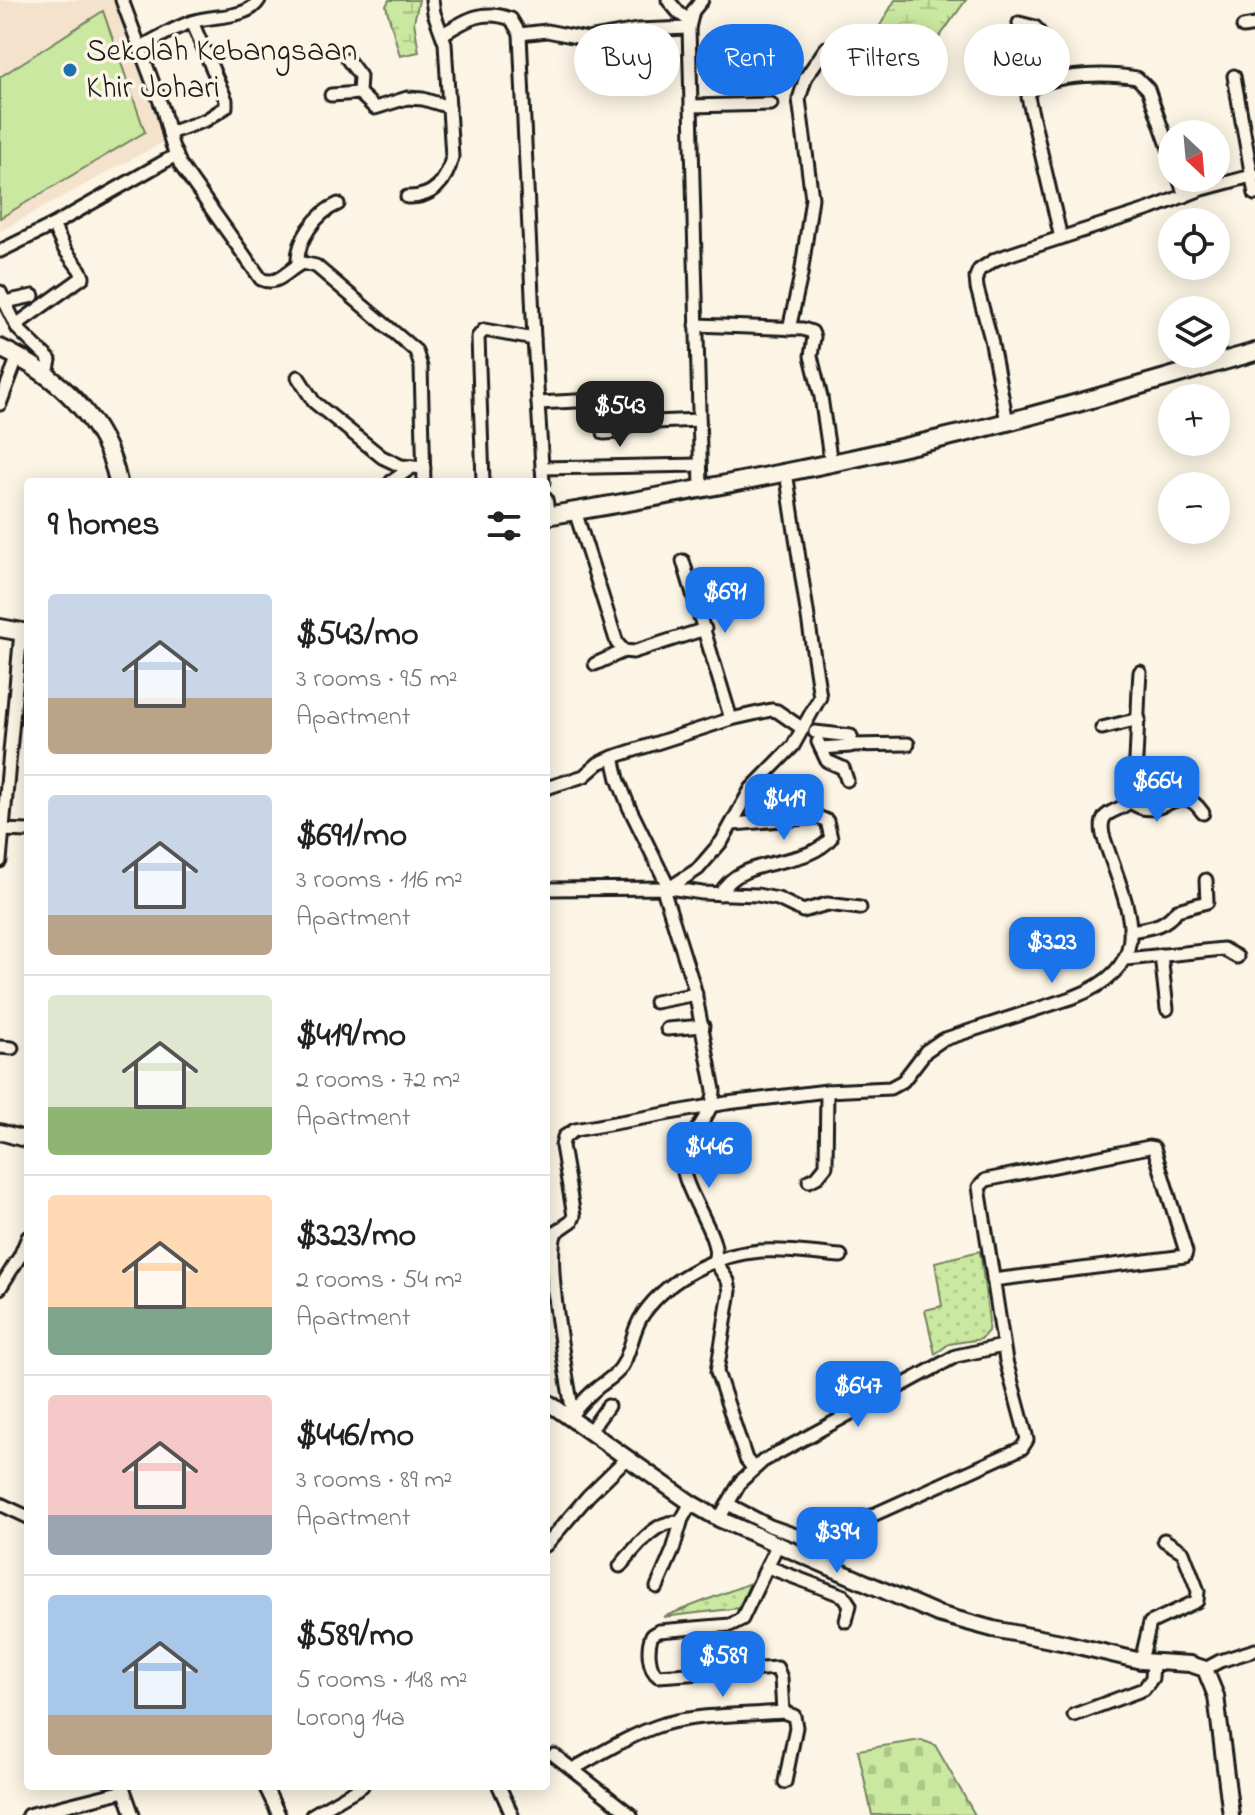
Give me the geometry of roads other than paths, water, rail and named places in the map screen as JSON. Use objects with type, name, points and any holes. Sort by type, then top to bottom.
[{"type":"main road","points":[[0,348],[47,374],[73,398],[93,422],[109,449],[117,478]]},
{"type":"main road","points":[[550,510],[575,511],[831,464],[1007,422],[1255,352]]},
{"type":"main road","points":[[0,628],[24,632]]},
{"type":"street","points":[[122,0],[163,110],[176,155],[261,279],[272,282],[298,265],[306,263],[316,266],[416,351],[421,367],[418,468],[422,478]]},
{"type":"street","points":[[139,48],[192,22],[246,11],[259,0]]},
{"type":"street","points":[[407,197],[422,198],[436,187],[449,173],[452,157],[443,34],[432,0]]},
{"type":"street","points":[[668,0],[689,25]]},
{"type":"street","points":[[701,488],[689,25],[693,11],[702,0]]},
{"type":"street","points":[[443,34],[473,16],[489,14],[511,19],[520,34],[543,478]]},
{"type":"street","points":[[169,133],[206,120],[226,107],[226,100],[192,22]]},
{"type":"street","points":[[1019,23],[1023,24]]},
{"type":"street","points":[[520,34],[547,31],[587,39],[689,25]]},
{"type":"street","points":[[796,329],[812,198],[799,99],[806,77],[820,57]]},
{"type":"street","points":[[348,60],[360,76],[359,93]]},
{"type":"street","points":[[1070,78],[1099,75],[1137,78],[1148,89],[1159,120]]},
{"type":"street","points":[[1234,76],[1255,194]]},
{"type":"street","points":[[331,95],[359,93],[375,108],[407,98],[449,107]]},
{"type":"street","points":[[1028,96],[1061,238]]},
{"type":"street","points":[[691,106],[771,104]]},
{"type":"street","points":[[0,251],[53,225],[176,155]]},
{"type":"street","points":[[1007,422],[976,277],[979,270],[996,259],[1253,176]]},
{"type":"street","points":[[1184,192],[1185,196]]},
{"type":"street","points":[[298,265],[300,244],[323,213],[338,204]]},
{"type":"street","points":[[16,325],[83,277],[53,225]]},
{"type":"street","points":[[33,296],[2,297],[16,325],[50,360],[47,374]]},
{"type":"street","points":[[696,325],[809,329],[814,337],[811,356],[831,464]]},
{"type":"street","points":[[483,478],[478,337],[484,330],[534,339]]},
{"type":"street","points":[[0,404],[18,356]]},
{"type":"street","points":[[298,377],[314,402],[382,457],[397,465],[418,468]]},
{"type":"street","points":[[538,403],[595,400]]},
{"type":"street","points":[[604,433],[619,432],[633,423],[699,420]]},
{"type":"street","points":[[542,468],[700,465]]},
{"type":"street","points":[[399,478],[418,468]]},
{"type":"street","points":[[666,888],[702,865],[733,824],[749,792],[809,731],[810,718],[820,697],[786,472]]},
{"type":"street","points":[[575,511],[617,643],[624,651]]},
{"type":"street","points":[[683,561],[731,719]]},
{"type":"street","points":[[595,664],[624,651],[633,652],[705,629]]},
{"type":"street","points":[[0,861],[3,798],[24,632]]},
{"type":"street","points":[[1130,802],[1138,752],[1137,694],[1140,672]]},
{"type":"street","points":[[550,787],[584,776],[599,763],[613,757],[731,719],[777,711],[809,731],[827,761],[843,768],[847,780]]},
{"type":"street","points":[[1102,728],[1139,719]]},
{"type":"street","points":[[809,731],[850,735],[851,745]]},
{"type":"street","points":[[821,748],[908,744]]},
{"type":"street","points":[[613,757],[629,807],[666,888],[703,1026],[714,1090],[711,1105],[687,1144],[684,1156],[689,1190],[717,1246],[714,1260],[728,1281],[730,1291],[717,1372],[746,1459],[753,1468]]},
{"type":"street","points":[[1130,802],[1142,808],[1151,808],[1182,798],[1190,799],[1203,813]]},
{"type":"street","points":[[571,1415],[552,1247],[556,1232],[572,1221],[574,1216],[562,1146],[564,1137],[575,1130],[644,1120],[711,1105],[897,1085],[910,1074],[926,1051],[942,1040],[1092,990],[1113,976],[1126,959],[1130,931],[1102,826],[1105,815],[1130,802]]},
{"type":"street","points":[[720,894],[728,884],[748,872],[808,853],[825,845],[831,838],[827,821],[818,817],[733,824]]},
{"type":"street","points":[[3,830],[24,831]]},
{"type":"street","points":[[1130,931],[1159,926],[1181,908],[1207,902],[1206,880]]},
{"type":"street","points":[[550,889],[666,888],[763,896],[789,903],[803,911],[827,904],[860,908]]},
{"type":"street","points":[[1126,959],[1223,949],[1237,957]]},
{"type":"street","points":[[1161,955],[1167,1009]]},
{"type":"street","points":[[655,1002],[696,994]]},
{"type":"street","points":[[667,1029],[703,1026]]},
{"type":"street","points":[[809,1181],[826,1166],[827,1091]]},
{"type":"street","points":[[0,1132],[24,1139]]},
{"type":"street","points":[[728,1504],[770,1526],[836,1551],[850,1548],[860,1528],[873,1515],[1018,1451],[1027,1440],[1003,1346],[993,1280],[979,1187],[980,1184],[986,1180],[1149,1147],[1157,1153],[1185,1256],[993,1280]]},
{"type":"street","points":[[0,1288],[24,1246]]},
{"type":"street","points":[[571,1415],[622,1367],[635,1329],[652,1302],[673,1284],[714,1260],[762,1251],[841,1256]]},
{"type":"street","points":[[719,1519],[741,1481],[753,1468],[950,1360],[1003,1346]]},
{"type":"street","points":[[550,1403],[571,1415],[691,1503],[719,1519],[918,1607],[950,1618],[1147,1662],[1190,1664],[1205,1669],[1255,1650]]},
{"type":"street","points":[[590,1431],[608,1406]]},
{"type":"street","points":[[550,1540],[588,1496],[627,1458]]},
{"type":"street","points":[[657,1587],[673,1550],[680,1523],[691,1503]]},
{"type":"street","points":[[0,1504],[24,1515]]},
{"type":"street","points":[[620,1566],[638,1545],[662,1525],[672,1521],[680,1523]]},
{"type":"street","points":[[1074,1715],[1144,1689],[1152,1678],[1147,1662],[1150,1623],[1197,1601],[1198,1591],[1183,1552],[1164,1540]]},
{"type":"street","points":[[777,1546],[746,1615],[736,1623],[659,1631],[652,1635],[649,1643],[651,1668],[658,1676],[777,1668],[781,1678],[783,1712]]},
{"type":"street","points":[[768,1567],[844,1596],[850,1605],[846,1621]]},
{"type":"street","points":[[1205,1669],[1216,1696],[1228,1814]]},
{"type":"street","points":[[573,1769],[661,1725],[783,1712],[794,1716],[796,1727],[785,1782]]},
{"type":"street","points":[[554,1755],[631,1815]]},
{"type":"street","points":[[28,1815],[119,1790]]},
{"type":"street","points":[[123,1790],[133,1815]]},
{"type":"street","points":[[267,1790],[279,1815]]},
{"type":"street","points":[[312,1815],[355,1790]]},
{"type":"street","points":[[501,1790],[512,1815]]},
{"type":"place","name":"Sekolah Kebangsaan Khir Johari","points":[[70,70]]}]
